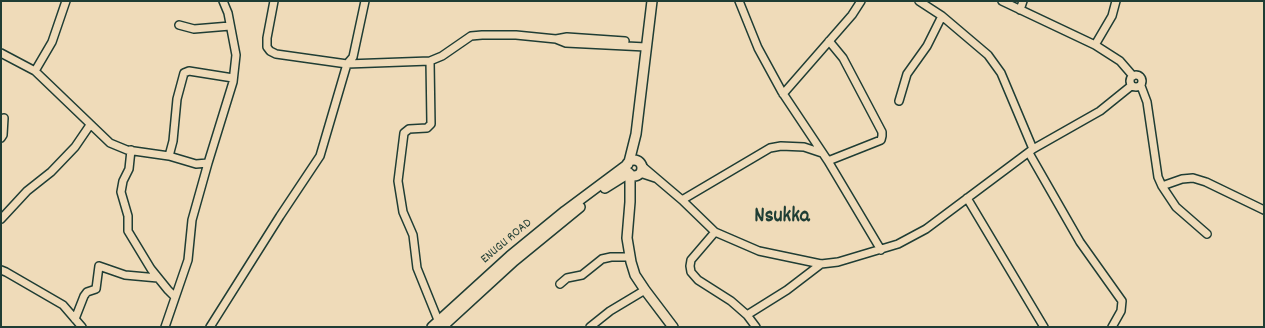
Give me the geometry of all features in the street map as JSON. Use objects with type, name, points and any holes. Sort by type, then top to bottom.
[{"type":"main road","points":[[652,1],[636,134],[635,169],[630,198],[627,238],[635,275],[673,327]]},
{"type":"main road","points":[[437,325],[581,206],[635,169]]},
{"type":"main road","name":"ENUGU ROAD","points":[[437,325],[510,256],[603,183],[635,169]]},
{"type":"main road","points":[[616,181],[622,184],[630,198]]},
{"type":"street","points":[[35,71],[52,42],[66,1]]},
{"type":"street","points":[[165,327],[188,260],[192,220],[208,163],[222,122],[233,78],[236,55],[228,13],[223,1]]},
{"type":"street","points":[[274,1],[267,38],[267,47],[270,51],[276,54],[347,64],[430,61],[442,56],[471,36],[516,35],[556,40],[567,37],[647,44]]},
{"type":"street","points":[[210,327],[320,156],[347,64],[353,57],[365,1]]},
{"type":"street","points":[[739,1],[758,48],[783,94],[828,161],[881,250]]},
{"type":"street","points":[[783,94],[852,15],[861,1]]},
{"type":"street","points":[[918,1],[942,16],[988,54],[1001,73],[1031,151],[1080,242],[1122,302],[1121,310],[1112,327]]},
{"type":"street","points":[[1002,1],[1096,45],[1120,61],[1133,76],[1141,77],[1140,86],[1147,102],[1158,177],[1162,186],[1176,207],[1208,234]]},
{"type":"street","points":[[1020,10],[1023,1]]},
{"type":"street","points":[[1096,45],[1112,16],[1116,1]]},
{"type":"street","points":[[899,101],[907,74],[927,46],[942,16]]},
{"type":"street","points":[[179,25],[194,30],[230,26]]},
{"type":"street","points":[[828,161],[881,140],[882,136],[882,132],[843,58],[829,41]]},
{"type":"street","points":[[1,53],[35,71],[110,143],[131,150],[169,156],[196,164],[208,163]]},
{"type":"street","points":[[353,57],[356,64]]},
{"type":"street","points":[[430,61],[431,124],[427,128],[409,129],[404,133],[398,181],[403,212],[413,236],[417,268],[437,325]]},
{"type":"street","points":[[169,156],[173,141],[177,99],[184,73],[189,71],[233,78]]},
{"type":"street","points":[[1131,86],[1130,82],[1133,76]]},
{"type":"street","points":[[635,169],[656,178],[682,200],[715,232],[759,251],[821,264],[838,262],[898,244],[926,229],[1031,151],[1100,111],[1131,86]]},
{"type":"street","points":[[1131,86],[1135,88],[1140,86]]},
{"type":"street","points":[[1,138],[3,135],[4,118]]},
{"type":"street","points":[[1,219],[27,191],[51,172],[75,147],[90,125]]},
{"type":"street","points":[[804,147],[813,140]]},
{"type":"street","points":[[682,200],[770,148],[782,146],[804,147],[822,154]]},
{"type":"street","points":[[131,150],[129,169],[123,181],[121,192],[128,216],[128,231],[158,278],[175,297]]},
{"type":"street","points":[[196,164],[205,174]]},
{"type":"street","points":[[1162,186],[1182,179],[1193,178],[1206,182],[1264,210]]},
{"type":"street","points":[[967,198],[1044,327]]},
{"type":"street","points":[[715,232],[692,260],[690,266],[691,272],[698,280],[731,301],[747,315],[756,327]]},
{"type":"street","points":[[560,284],[567,278],[582,274],[602,259],[630,256]]},
{"type":"street","points":[[747,315],[787,290],[821,264]]},
{"type":"street","points":[[75,319],[84,296],[87,292],[96,289],[99,266],[125,275],[158,278]]},
{"type":"street","points":[[1,270],[64,305],[82,327]]},
{"type":"street","points":[[590,327],[610,311],[645,290]]},
{"type":"district","name":"Nsukka","points":[[782,218]]}]
